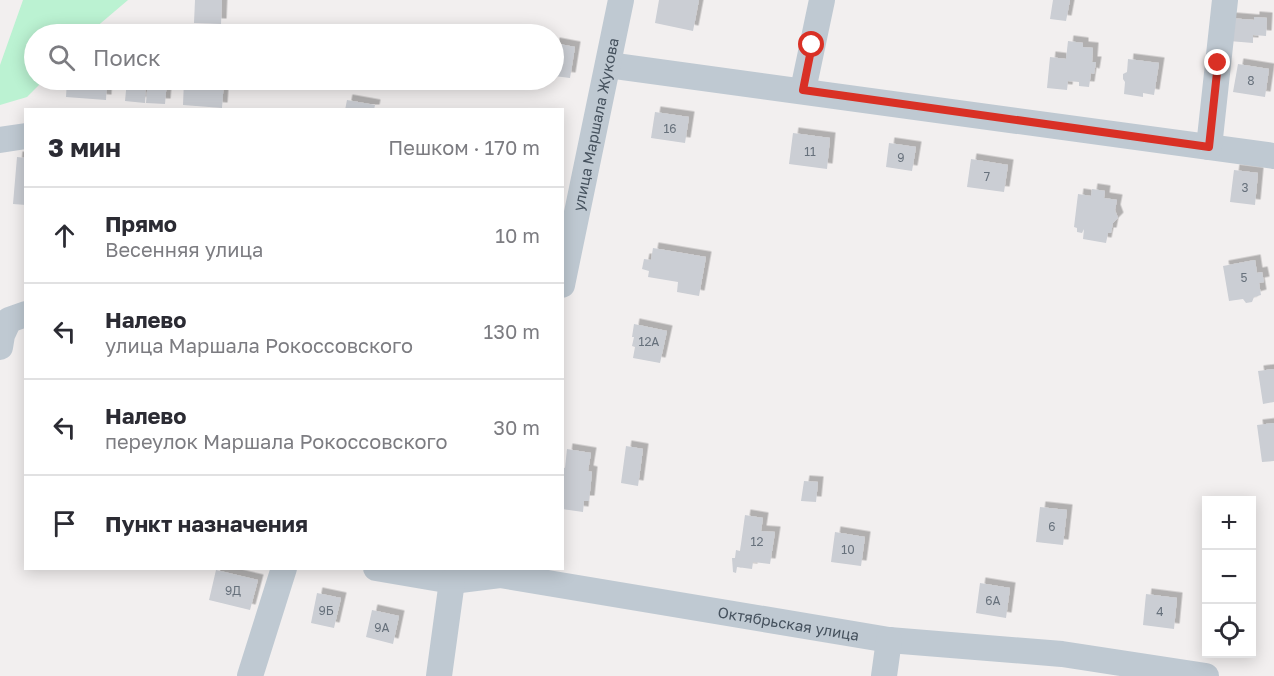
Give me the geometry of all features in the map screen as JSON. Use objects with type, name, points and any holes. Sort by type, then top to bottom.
[{"type":"street","name":"улица Маршала Жукова","points":[[564,275],[621,0]]},
{"type":"street","points":[[803,90],[822,0]]},
{"type":"street","points":[[1209,147],[1226,0]]},
{"type":"street","points":[[608,65],[1274,156]]},
{"type":"street","points":[[0,140],[24,136]]},
{"type":"street","points":[[0,347],[2,335],[12,317]]},
{"type":"street","points":[[250,676],[283,570]]},
{"type":"street","name":"Октябрьская улица","points":[[388,570],[452,581],[501,572],[889,640],[1062,654],[1206,676]]},
{"type":"street","points":[[439,676],[452,581]]},
{"type":"street","points":[[884,676],[889,640]]},
{"type":"green space","points":[[23,0],[128,0],[100,24],[24,24],[24,90],[34,90],[27,97],[0,105],[0,65]]},
{"type":"building","points":[[195,0],[222,0],[221,24],[194,23]]},
{"type":"building","points":[[659,0],[699,0],[693,31],[655,23]]},
{"type":"building","points":[[1053,0],[1070,0],[1066,21],[1050,19]]},
{"type":"building","points":[[1254,17],[1267,18],[1266,36],[1253,35],[1253,43],[1229,41],[1230,18],[1254,20]]},
{"type":"building","points":[[1068,41],[1083,43],[1083,47],[1093,48],[1092,62],[1096,62],[1094,74],[1091,73],[1089,87],[1079,86],[1079,82],[1068,81],[1067,90],[1047,88],[1050,57],[1066,59]]},
{"type":"building","points":[[564,45],[575,47],[570,78],[564,77]]},
{"type":"building","points":[[1128,59],[1159,63],[1154,95],[1143,93],[1143,97],[1124,94],[1123,74],[1127,72]]},
{"type":"building","points":[[1238,64],[1269,69],[1265,97],[1233,92]]},
{"type":"building","points":[[66,90],[106,90],[106,100],[66,97]]},
{"type":"building","points":[[126,90],[146,90],[145,103],[125,101]]},
{"type":"building","points":[[147,90],[166,90],[165,104],[146,103]]},
{"type":"building","points":[[184,90],[223,90],[222,108],[183,105]]},
{"type":"building","points":[[347,100],[375,105],[374,108],[345,108]]},
{"type":"building","points":[[655,112],[689,117],[685,143],[651,138]]},
{"type":"building","points":[[793,133],[830,138],[827,169],[789,164]]},
{"type":"building","points":[[889,143],[916,147],[912,171],[886,167]]},
{"type":"building","points":[[17,157],[24,158],[24,205],[13,204]]},
{"type":"building","points":[[971,159],[1008,165],[1004,192],[967,187]]},
{"type":"building","points":[[1234,170],[1258,173],[1255,205],[1230,202]]},
{"type":"building","points":[[1092,189],[1105,191],[1104,198],[1117,200],[1115,210],[1118,218],[1113,223],[1111,233],[1108,233],[1106,243],[1083,239],[1084,229],[1082,233],[1077,232],[1077,228],[1074,227],[1078,194],[1091,196]]},
{"type":"building","points":[[653,248],[706,257],[699,296],[677,292],[678,282],[648,277],[649,271],[642,269],[644,259],[651,260]]},
{"type":"building","points":[[1255,260],[1257,273],[1262,272],[1264,282],[1259,283],[1261,295],[1254,297],[1252,302],[1246,303],[1243,299],[1229,301],[1223,266]]},
{"type":"building","points":[[634,324],[667,331],[660,363],[633,358]]},
{"type":"building","points":[[1274,369],[1274,402],[1263,404],[1258,371]]},
{"type":"building","points":[[1274,423],[1274,461],[1262,462],[1257,425]]},
{"type":"building","points":[[626,446],[643,449],[638,486],[621,483]]},
{"type":"building","points":[[567,449],[591,453],[588,471],[592,472],[589,501],[584,501],[583,512],[564,509]]},
{"type":"building","points":[[804,481],[818,482],[816,502],[801,501]]},
{"type":"building","points":[[1040,507],[1067,510],[1063,545],[1036,542]]},
{"type":"building","points":[[745,515],[763,518],[761,531],[775,532],[770,564],[753,562],[752,569],[737,567],[736,573],[733,572],[732,558],[735,558],[736,550],[740,551]]},
{"type":"building","points":[[835,532],[865,537],[861,566],[831,562]]},
{"type":"building","points":[[216,570],[258,580],[250,610],[209,600]]},
{"type":"building","points":[[980,583],[1010,588],[1006,618],[976,613]]},
{"type":"building","points":[[317,593],[341,598],[334,628],[311,623]]},
{"type":"building","points":[[1146,594],[1177,598],[1174,629],[1143,625]]},
{"type":"building","points":[[372,610],[399,616],[393,644],[366,637]]},
{"type":"route","points":[[812,45],[803,90],[1209,147],[1218,63]]}]
